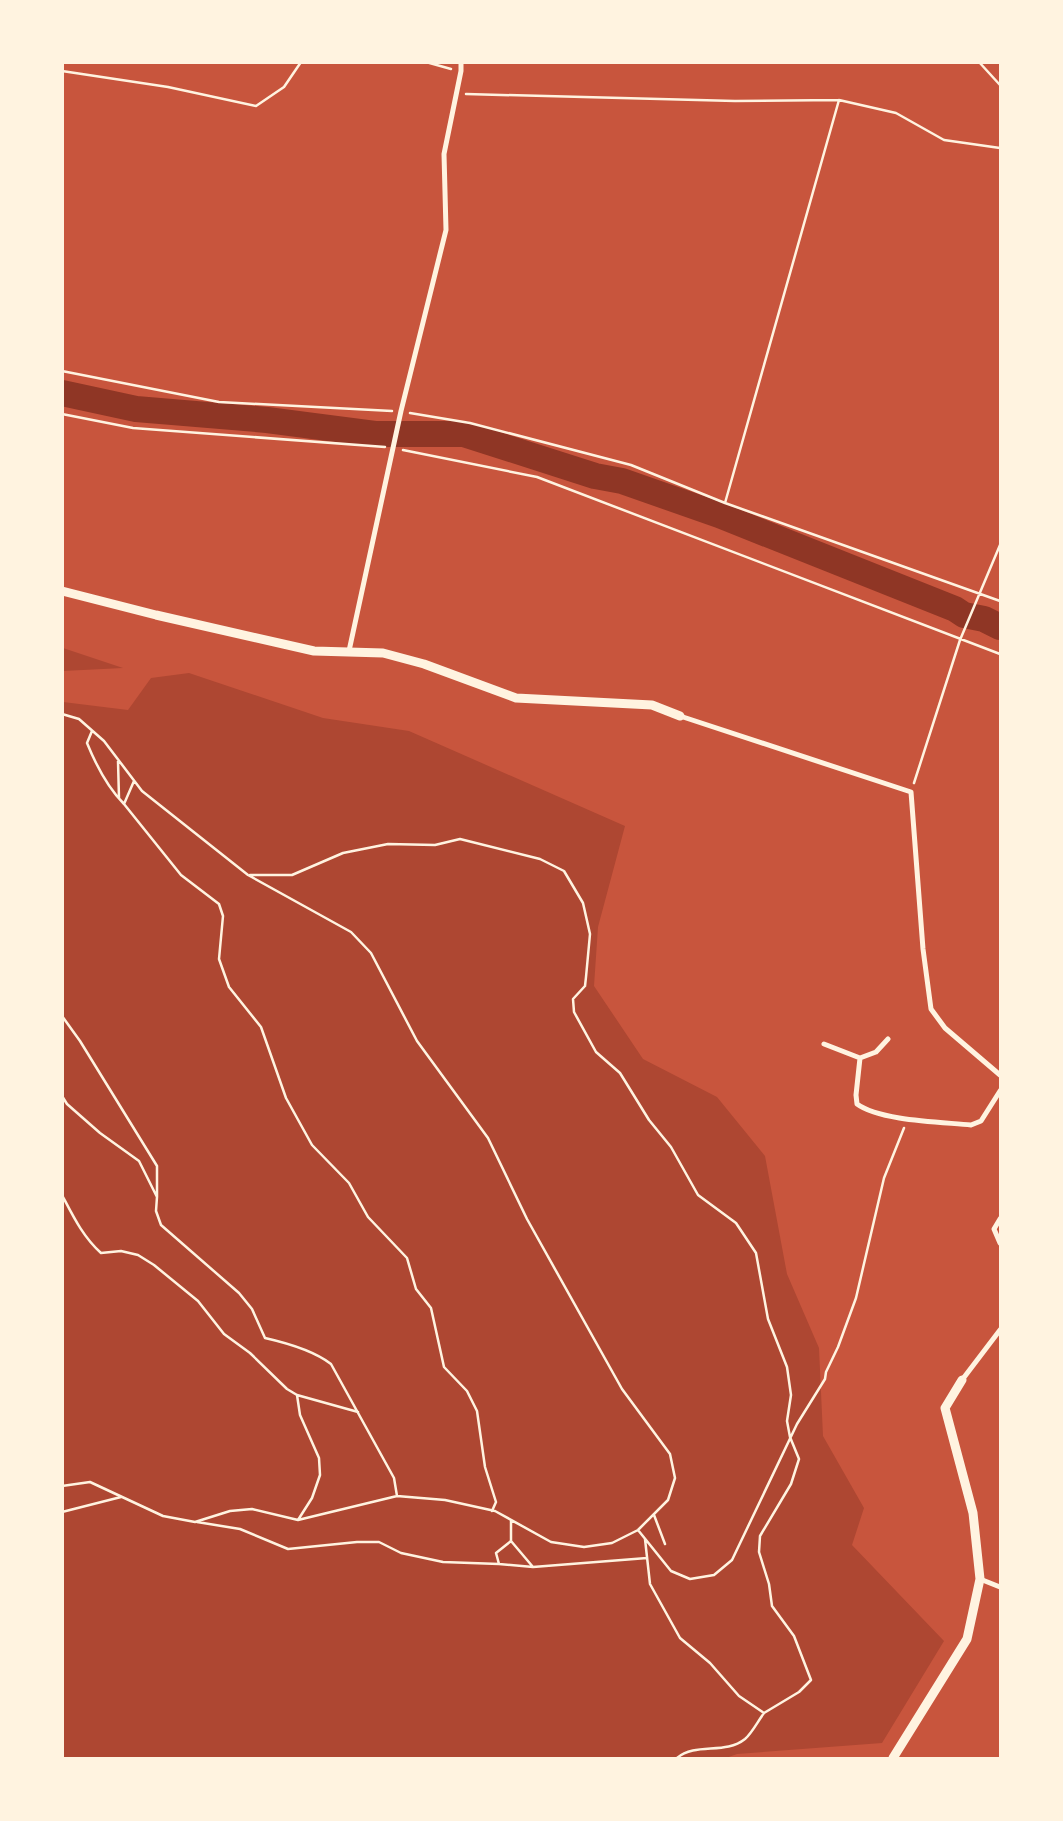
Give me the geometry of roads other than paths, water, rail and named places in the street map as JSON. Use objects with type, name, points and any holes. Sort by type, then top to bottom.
[{"type":"street","points":[[349,651],[401,411],[446,230],[444,154],[461,71],[461,62]]},
{"type":"street","points":[[62,591],[156,615],[314,651],[383,653],[424,664],[516,698],[652,705],[680,716],[911,792],[923,949],[931,1009],[945,1028],[1000,1075]]},
{"type":"street","points":[[824,1044],[860,1058],[876,1052],[888,1039]]},
{"type":"street","points":[[860,1058],[856,1095],[858,1104],[864,1109],[908,1119],[971,1125],[981,1122],[1000,1091]]},
{"type":"street","points":[[1000,1219],[994,1230],[1000,1243]]},
{"type":"street","points":[[893,1758],[967,1639],[980,1579],[973,1514],[945,1408],[962,1380],[1000,1330]]},
{"type":"street","points":[[980,1579],[1000,1587]]},
{"type":"waterway","points":[[62,393],[136,409],[267,420],[375,434],[464,434],[595,476],[622,481],[719,515],[955,609],[964,615],[984,619],[1000,627]]}]
